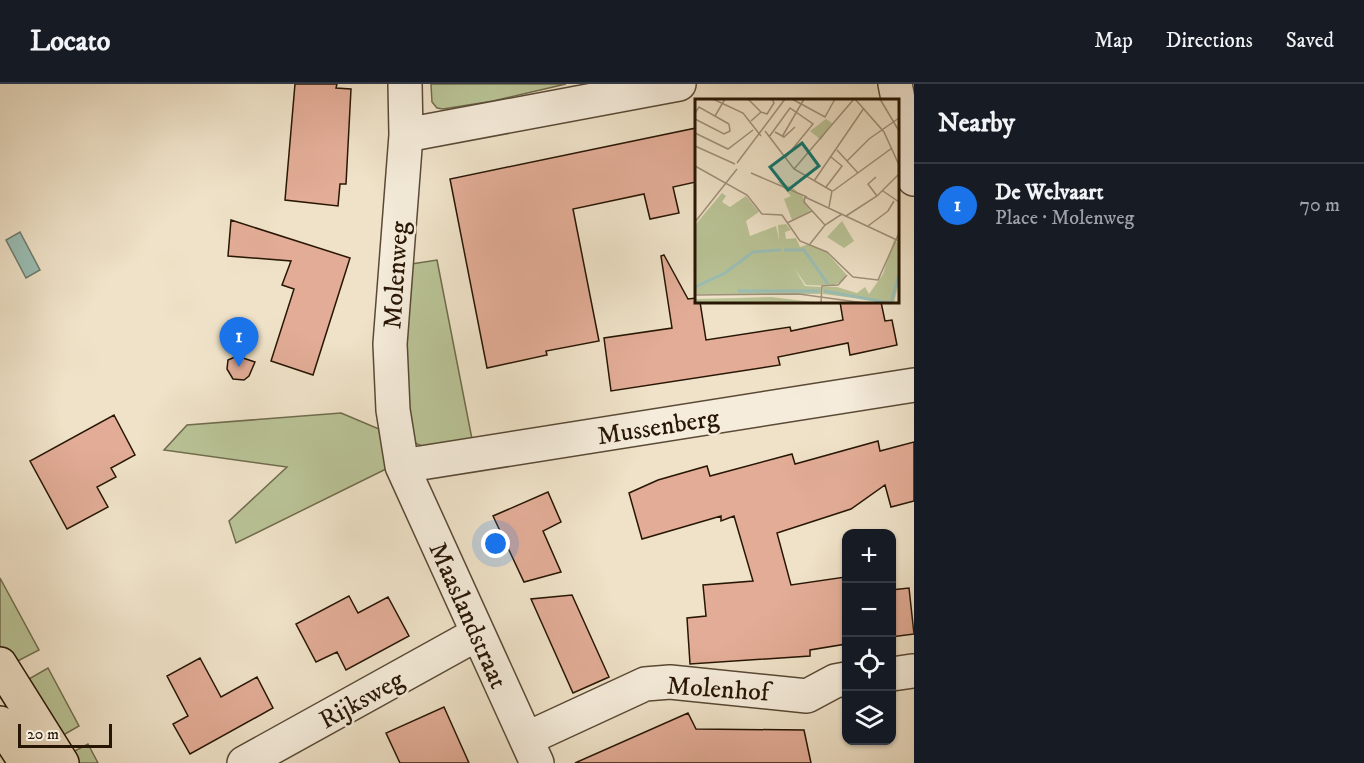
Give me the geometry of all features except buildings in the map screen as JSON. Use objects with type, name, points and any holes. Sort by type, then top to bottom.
[{"type":"main road","points":[[0,664],[28,713],[62,763]]},
{"type":"main road","points":[[0,723],[26,763]]},
{"type":"street","name":"Molenweg","points":[[402,466],[393,410],[390,344],[406,135],[405,84]]},
{"type":"street","points":[[406,135],[679,84]]},
{"type":"street","points":[[895,84],[898,99]]},
{"type":"street","points":[[899,104],[914,179]]},
{"type":"street","name":"Mussenberg","points":[[402,466],[914,385]]},
{"type":"street","name":"Maaslandstraat","points":[[402,466],[531,751]]},
{"type":"street","name":"Rijksweg","points":[[244,763],[477,634]]},
{"type":"street","name":"Molenhof","points":[[531,751],[645,684],[670,682],[807,696],[842,680]]},
{"type":"green space","points":[[431,84],[566,84],[493,101],[443,109],[437,108],[432,102]]},
{"type":"green space","points":[[437,260],[472,439],[424,447],[415,443],[405,424],[405,265]]},
{"type":"green space","points":[[341,413],[379,429],[386,469],[236,543],[229,521],[287,467],[164,450],[187,425]]},
{"type":"green space","points":[[0,578],[39,650],[10,665],[0,646]]},
{"type":"green space","points":[[48,668],[79,726],[60,737],[22,683]]},
{"type":"green space","points":[[88,744],[98,763],[75,763],[69,754]]},
{"type":"water","points":[[20,232],[40,270],[26,278],[6,240]]},
{"type":"place","name":"De Welvaart","points":[[239,367]]}]
